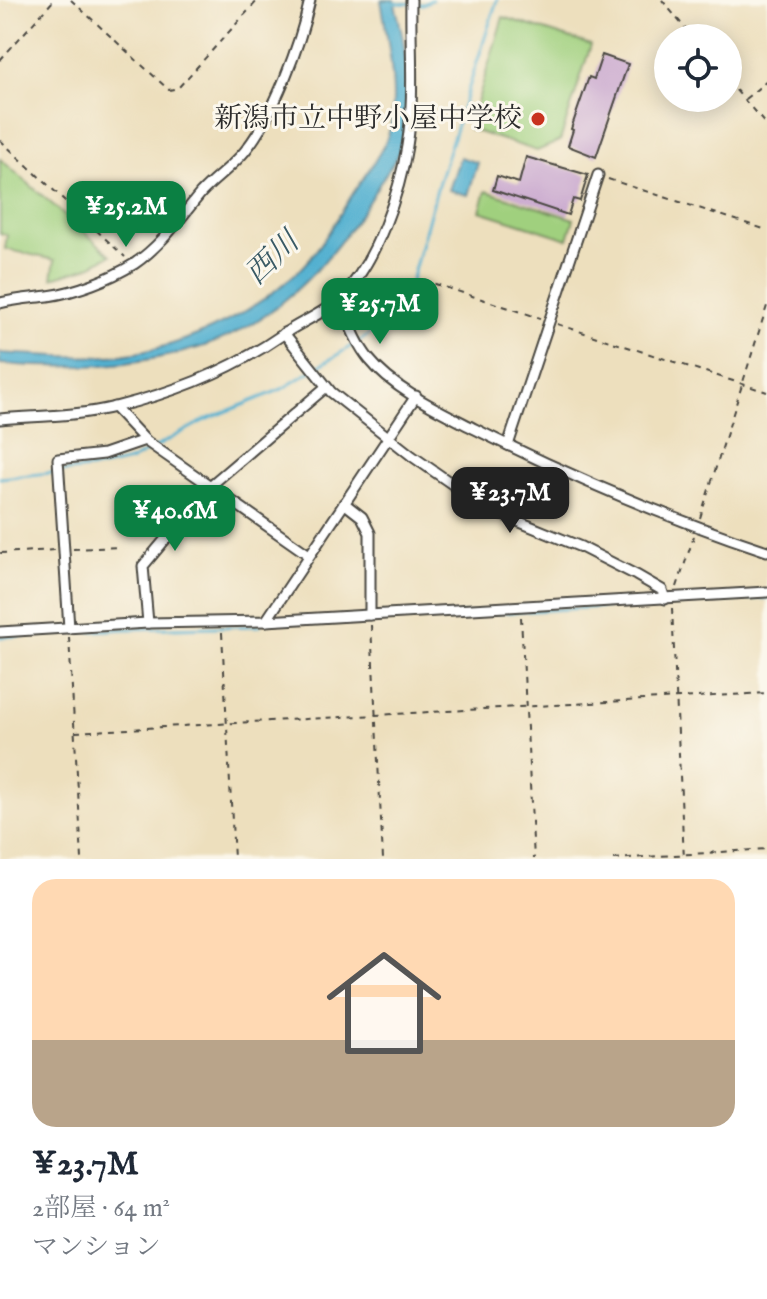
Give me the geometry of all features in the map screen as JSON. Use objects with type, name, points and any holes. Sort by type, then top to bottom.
[{"type":"street","points":[[0,303],[51,296],[101,279],[133,264],[164,240],[204,190],[246,150],[276,97],[303,29],[310,0]]},
{"type":"street","points":[[0,419],[114,407],[216,372],[310,320],[339,299],[362,272],[380,233],[407,149],[412,84],[411,0]]},
{"type":"street","points":[[508,445],[598,175]]},
{"type":"street","points":[[339,299],[368,358],[384,374],[426,404],[508,445],[697,528],[767,551]]},
{"type":"street","points":[[284,333],[326,387],[387,438],[488,509],[581,547],[662,590],[668,598]]},
{"type":"street","points":[[148,623],[143,566],[210,486],[326,387]]},
{"type":"street","points":[[266,621],[416,396]]},
{"type":"street","points":[[114,407],[145,440],[309,555]]},
{"type":"street","points":[[69,628],[58,459],[104,454],[145,440]]},
{"type":"street","points":[[344,503],[362,517],[370,533],[370,615]]},
{"type":"street","points":[[0,632],[148,623],[266,621],[767,592]]},
{"type":"path","points":[[0,60],[54,0]]},
{"type":"path","points":[[71,0],[169,90],[178,88],[258,0]]},
{"type":"path","points":[[662,0],[682,24]]},
{"type":"path","points":[[744,100],[767,81]]},
{"type":"path","points":[[742,98],[767,126]]},
{"type":"path","points":[[0,140],[133,264]]},
{"type":"path","points":[[598,175],[767,230]]},
{"type":"path","points":[[423,280],[767,392]]},
{"type":"path","points":[[684,857],[668,598],[697,528],[767,306]]},
{"type":"path","points":[[521,606],[534,859]]},
{"type":"path","points":[[370,615],[383,859]]},
{"type":"path","points":[[220,622],[234,859]]},
{"type":"path","points":[[69,628],[82,859]]},
{"type":"path","points":[[75,732],[767,693]]},
{"type":"path","points":[[614,859],[684,857],[767,849]]},
{"type":"green space","points":[[503,17],[591,45],[560,141],[537,151],[469,129]]},
{"type":"green space","points":[[0,159],[111,255],[86,268],[52,278],[55,260],[5,249],[7,235],[0,233]]},
{"type":"green space","points":[[486,191],[574,219],[568,239],[480,211]]},
{"type":"water","points":[[381,0],[394,0],[402,36],[408,74],[405,132],[395,159],[362,212],[303,284],[255,322],[227,337],[174,355],[100,365],[0,364],[0,353],[95,357],[159,348],[232,318],[255,305],[295,274],[326,236],[387,138],[393,89]]},
{"type":"water","points":[[460,157],[478,163],[468,195],[449,190]]},
{"type":"building","points":[[602,55],[628,64],[596,157],[568,146],[589,77],[594,79]]},
{"type":"building","points":[[526,157],[588,175],[580,201],[573,199],[568,215],[493,190],[497,176],[519,183]]},
{"type":"waterway","points":[[393,3],[423,4],[432,0]]},
{"type":"waterway","points":[[0,478],[99,468],[130,461],[203,421],[282,389],[366,337],[396,310],[410,285],[440,178],[497,0]]},
{"type":"waterway","points":[[403,618],[767,598]]},
{"type":"waterway","points":[[0,637],[125,629],[260,626]]},
{"type":"place","name":"新潟市立中野小屋中学校","points":[[538,119]]},
{"type":"water label","name":"西川","points":[[273,259]]}]
